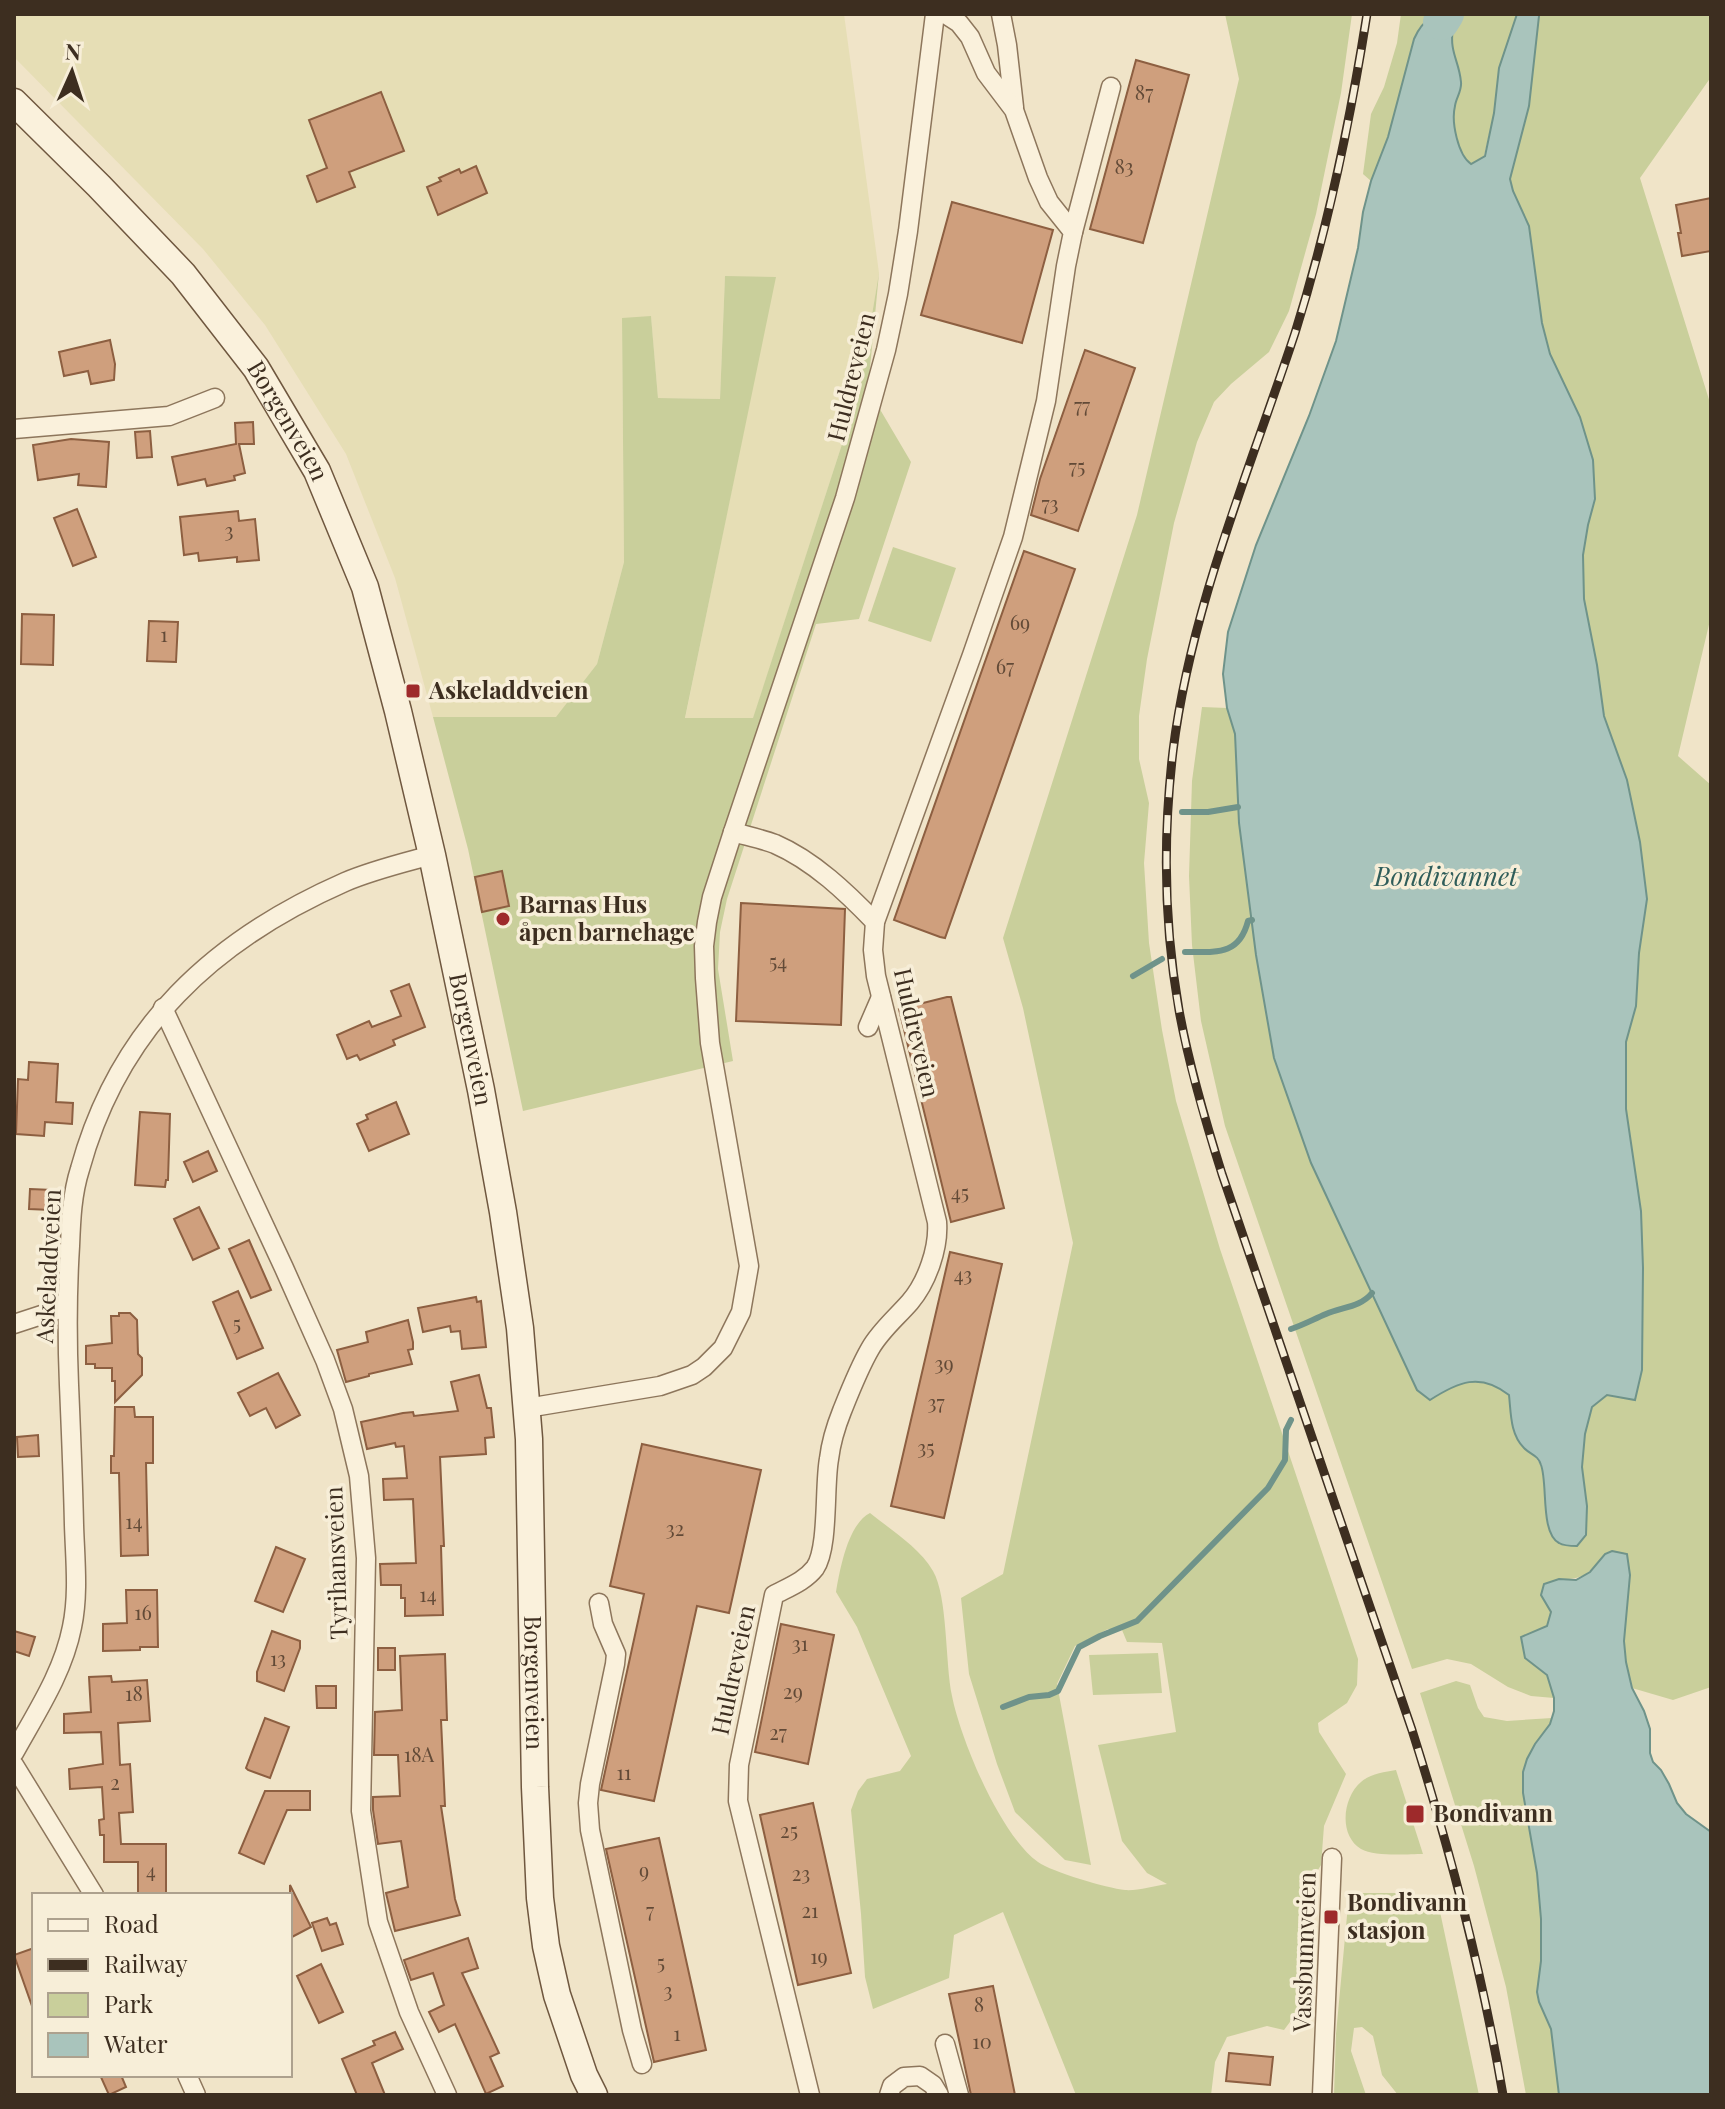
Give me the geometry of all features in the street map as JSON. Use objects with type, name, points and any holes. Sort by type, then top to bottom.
[{"type":"street","name":"Huldreveien","points":[[527,1408],[660,1386],[692,1375],[723,1348],[741,1312],[749,1266],[710,1043],[704,946],[707,922],[733,832],[845,498],[886,350],[908,231],[935,14]]},
{"type":"street","points":[[945,14],[959,23],[970,37],[986,73],[1014,110]]},
{"type":"street","points":[[1001,14],[1014,110],[1049,202],[1073,232]]},
{"type":"street","name":"Huldreveien","points":[[810,2095],[738,1801],[739,1765],[774,1595],[804,1579],[817,1566],[823,1535],[828,1460],[842,1411],[870,1349],[919,1288],[938,1235],[876,976],[873,950],[875,922],[1013,537],[1046,401],[1073,232],[1111,87]]},
{"type":"street","name":"Borgenveien","points":[[14,102],[183,274],[256,368],[317,471],[365,587],[432,855],[503,1212],[520,1328],[527,1408],[540,1898],[557,1995],[584,2075],[594,2095]]},
{"type":"street","points":[[14,429],[169,416],[215,398]]},
{"type":"street","points":[[733,832],[775,844],[801,859],[850,896],[875,922]]},
{"type":"street","name":"Askeladdveien","points":[[14,1753],[65,1658],[73,1625],[76,1562],[66,1307],[71,1213],[79,1170],[110,1088],[136,1043],[163,1008],[209,963],[249,933],[346,881],[432,855]]},
{"type":"street","points":[[868,1027],[881,997]]},
{"type":"street","name":"Tyrihansveien","points":[[163,1008],[290,1281],[343,1409],[359,1476],[366,1558],[361,1811],[378,1922],[409,2012],[447,2095]]},
{"type":"street","points":[[14,1324],[66,1307]]},
{"type":"street","points":[[599,1603],[603,1624],[616,1654],[590,1784],[590,1830],[642,2064]]},
{"type":"street","points":[[14,1765],[93,1893]]},
{"type":"street","name":"Vassbunnveien","points":[[1322,2095],[1332,1858]]},
{"type":"street","points":[[945,2044],[959,2095]]},
{"type":"street","points":[[889,2095],[892,2086],[904,2077],[920,2076],[933,2085],[939,2095]]},
{"type":"shaded area","points":[[14,14],[844,14],[879,273],[859,392],[753,719],[685,719],[775,277],[725,277],[720,399],[658,398],[651,317],[622,319],[624,562],[597,664],[556,718],[433,717],[395,578],[346,454],[265,325],[203,249],[14,57]]},
{"type":"green space","points":[[1225,14],[1352,14],[1341,93],[1316,214],[1289,311],[1269,352],[1214,402],[1197,442],[1174,523],[1139,716],[1139,759],[1149,803],[1144,863],[1149,943],[1176,1101],[1220,1249],[1358,1659],[1357,1685],[1347,1703],[1318,1723],[1319,1732],[1346,1774],[1324,1826],[1321,1865],[1313,1878],[1304,2003],[1284,2030],[1267,2026],[1227,2037],[1215,2062],[1211,2095],[1076,2095],[1003,1912],[954,1935],[949,1978],[873,2009],[865,1977],[851,1810],[858,1791],[867,1779],[900,1771],[911,1756],[857,1627],[836,1592],[851,1537],[862,1519],[870,1513],[912,1547],[933,1571],[944,1613],[952,1696],[964,1737],[984,1786],[1024,1849],[1045,1866],[1106,1886],[1130,1890],[1167,1884],[1147,1873],[1122,1841],[1098,1745],[1176,1732],[1162,1643],[1127,1642],[1122,1630],[1108,1629],[1075,1646],[1057,1684],[1091,1865],[1065,1860],[1015,1812],[969,1674],[961,1598],[1003,1574],[1073,1243],[1023,1008],[1003,938],[1137,515],[1239,79]]},
{"type":"green space","points":[[1401,14],[1517,14],[1499,68],[1494,113],[1484,156],[1471,164],[1462,153],[1457,138],[1454,113],[1459,91],[1453,27],[1388,137],[1371,181],[1363,174],[1371,114],[1384,87],[1397,43]]},
{"type":"green space","points":[[1539,14],[1711,14],[1711,77],[1640,178],[1711,406],[1711,616],[1678,756],[1711,785],[1711,1687],[1673,1700],[1632,1688],[1624,1644],[1629,1585],[1627,1554],[1605,1554],[1586,1574],[1559,1579],[1541,1596],[1551,1612],[1547,1626],[1525,1658],[1547,1675],[1554,1698],[1531,1696],[1508,1687],[1471,1664],[1447,1659],[1412,1669],[1225,1126],[1201,1021],[1192,945],[1189,876],[1192,781],[1202,707],[1227,708],[1235,734],[1239,823],[1256,955],[1274,1058],[1311,1163],[1430,1399],[1453,1385],[1476,1381],[1495,1384],[1509,1395],[1523,1447],[1540,1465],[1544,1477],[1545,1503],[1587,1506],[1582,1467],[1585,1434],[1592,1407],[1607,1395],[1624,1396],[1643,1268],[1641,1212],[1626,1109],[1626,1042],[1636,1006],[1639,953],[1647,899],[1640,842],[1627,780],[1604,716],[1584,599],[1583,555],[1595,499],[1580,417],[1550,354],[1542,323],[1529,226],[1510,179],[1529,106]]},
{"type":"green space","points":[[879,273],[868,389],[911,462],[859,619],[816,624],[727,899],[720,932],[718,969],[733,1061],[523,1111],[468,849],[433,717],[556,717],[597,664],[624,562],[622,318],[651,316],[658,398],[720,399],[725,276],[776,277],[685,718],[753,718],[859,392]]},
{"type":"green space","points":[[893,547],[956,568],[931,642],[868,621]]},
{"type":"green space","points":[[1158,1653],[1162,1693],[1093,1695],[1089,1655]]},
{"type":"green space","points":[[1456,1681],[1470,1685],[1484,1717],[1507,1721],[1552,1718],[1535,1744],[1537,1873],[1541,1919],[1538,1982],[1539,2002],[1551,2029],[1559,2095],[1526,2095],[1506,1987],[1474,1866],[1420,1693]]},
{"type":"green space","points":[[1396,1770],[1423,1854],[1367,1852],[1354,1843],[1346,1826],[1350,1797],[1361,1782]]},
{"type":"green space","points":[[1361,1893],[1403,1893],[1439,1907],[1479,2095],[1398,2095],[1382,2075],[1373,2036],[1362,2027],[1354,2028],[1351,2051],[1366,2095],[1334,2095],[1336,2034],[1348,1905]]},
{"type":"water","name":"Bondivannet","points":[[1517,14],[1539,16],[1529,106],[1510,179],[1529,226],[1542,323],[1550,354],[1580,417],[1593,460],[1595,499],[1583,555],[1584,599],[1604,716],[1627,780],[1640,842],[1647,899],[1639,953],[1636,1006],[1626,1042],[1626,1109],[1641,1211],[1642,1370],[1635,1400],[1607,1395],[1592,1407],[1585,1434],[1582,1467],[1587,1506],[1586,1535],[1577,1546],[1559,1543],[1553,1538],[1547,1519],[1541,1465],[1516,1436],[1509,1395],[1479,1382],[1460,1384],[1430,1400],[1417,1390],[1311,1163],[1274,1058],[1256,955],[1239,823],[1235,734],[1227,708],[1223,674],[1228,632],[1256,545],[1336,341],[1371,181],[1388,137],[1414,39],[1425,22],[1439,22],[1453,27],[1452,43],[1461,85],[1454,113],[1455,129],[1462,153],[1471,164],[1485,156],[1499,68]]},
{"type":"water","points":[[1612,1551],[1627,1554],[1630,1575],[1624,1641],[1626,1662],[1632,1688],[1650,1729],[1653,1762],[1661,1770],[1686,1814],[1711,1832],[1711,2095],[1559,2095],[1551,2029],[1537,1992],[1541,1919],[1537,1873],[1523,1793],[1523,1772],[1535,1744],[1550,1724],[1554,1698],[1547,1675],[1525,1658],[1521,1637],[1547,1626],[1551,1612],[1541,1595],[1544,1584],[1559,1579],[1576,1580],[1590,1572],[1605,1554]]},
{"type":"building","points":[[1136,60],[1189,75],[1143,243],[1090,229]]},
{"type":"building","points":[[381,92],[404,151],[349,172],[355,187],[317,202],[307,176],[327,168],[309,120]]},
{"type":"building","points":[[476,166],[487,193],[438,215],[427,187],[459,169],[461,173]]},
{"type":"building","points":[[1711,198],[1711,251],[1682,256],[1676,205]]},
{"type":"building","points":[[952,202],[1053,230],[1022,343],[921,315]]},
{"type":"building","points":[[110,340],[115,364],[114,380],[91,384],[88,371],[64,376],[59,352]]},
{"type":"building","points":[[1085,350],[1135,368],[1078,531],[1031,515],[1040,479]]},
{"type":"building","points":[[253,422],[254,444],[239,444],[245,473],[234,476],[235,480],[207,486],[205,479],[178,485],[172,457],[236,444],[235,423]]},
{"type":"building","points":[[150,431],[152,457],[137,458],[135,432]]},
{"type":"building","points":[[71,439],[109,442],[106,487],[78,485],[79,474],[38,480],[33,445]]},
{"type":"building","points":[[77,509],[96,557],[73,566],[54,518]]},
{"type":"building","points":[[238,511],[239,521],[255,519],[259,560],[237,562],[237,557],[199,561],[198,553],[184,555],[180,517]]},
{"type":"building","points":[[1024,551],[1075,569],[945,938],[940,937],[894,920]]},
{"type":"building","points":[[22,614],[54,615],[53,665],[21,664]]},
{"type":"building","points":[[149,621],[178,622],[176,662],[147,661]]},
{"type":"building","points":[[502,871],[509,906],[482,912],[475,877]]},
{"type":"building","points":[[741,903],[845,909],[841,1025],[736,1021]]},
{"type":"building","points":[[409,984],[425,1027],[393,1040],[395,1045],[360,1060],[357,1055],[347,1059],[337,1035],[369,1021],[372,1027],[401,1016],[391,991]]},
{"type":"building","points":[[951,997],[1004,1208],[951,1222],[899,1009]]},
{"type":"building","points":[[29,1062],[58,1064],[56,1102],[73,1103],[72,1124],[45,1122],[44,1136],[16,1134],[18,1079],[28,1080]]},
{"type":"building","points":[[396,1102],[409,1134],[369,1151],[357,1124],[368,1119],[366,1115]]},
{"type":"building","points":[[140,1112],[170,1114],[168,1180],[165,1187],[135,1185]]},
{"type":"building","points":[[208,1151],[217,1171],[193,1182],[184,1162]]},
{"type":"building","points":[[30,1189],[52,1190],[51,1210],[29,1209]]},
{"type":"building","points":[[199,1207],[219,1248],[193,1260],[174,1219]]},
{"type":"building","points":[[249,1240],[271,1290],[251,1298],[229,1249]]},
{"type":"building","points":[[950,1252],[1002,1264],[944,1518],[891,1506]]},
{"type":"building","points":[[238,1291],[263,1348],[237,1359],[213,1302]]},
{"type":"building","points":[[476,1297],[477,1302],[481,1301],[486,1347],[462,1349],[460,1331],[451,1332],[450,1326],[423,1332],[418,1308]]},
{"type":"building","points":[[119,1313],[130,1313],[137,1320],[142,1375],[115,1402],[112,1368],[95,1368],[95,1364],[86,1364],[86,1346],[112,1343],[111,1316],[119,1316]]},
{"type":"building","points":[[408,1320],[413,1342],[413,1349],[408,1350],[412,1364],[346,1382],[337,1350],[368,1342],[366,1332]]},
{"type":"building","points":[[278,1373],[300,1415],[276,1428],[266,1408],[250,1416],[238,1393]]},
{"type":"building","points":[[479,1375],[487,1408],[491,1408],[494,1437],[485,1438],[486,1454],[440,1457],[443,1615],[405,1616],[401,1585],[381,1585],[380,1564],[416,1563],[413,1499],[384,1500],[383,1479],[407,1478],[404,1446],[396,1447],[395,1443],[367,1449],[361,1422],[403,1413],[413,1412],[414,1416],[458,1411],[451,1382]]},
{"type":"building","points":[[115,1407],[134,1407],[135,1417],[153,1417],[153,1463],[146,1463],[148,1555],[121,1556],[119,1473],[111,1473]]},
{"type":"building","points":[[38,1435],[39,1456],[18,1457],[17,1437]]},
{"type":"building","points":[[642,1444],[761,1470],[729,1613],[697,1606],[654,1801],[601,1790],[644,1594],[610,1586]]},
{"type":"building","points":[[276,1547],[305,1559],[283,1612],[255,1601]]},
{"type":"building","points":[[126,1590],[157,1590],[158,1647],[103,1651],[103,1624],[127,1623]]},
{"type":"building","points":[[781,1624],[834,1635],[808,1764],[755,1752]]},
{"type":"building","points":[[14,1631],[35,1637],[29,1656],[14,1651]]},
{"type":"building","points":[[272,1631],[300,1641],[284,1691],[257,1681],[257,1672]]},
{"type":"building","points":[[378,1648],[395,1648],[395,1670],[378,1670]]},
{"type":"building","points":[[445,1654],[447,1720],[441,1720],[445,1806],[441,1806],[460,1915],[395,1931],[386,1893],[408,1887],[401,1841],[378,1844],[373,1797],[400,1796],[398,1755],[374,1755],[375,1712],[402,1710],[400,1656]]},
{"type":"building","points":[[111,1676],[112,1682],[147,1680],[150,1721],[118,1723],[120,1765],[130,1764],[133,1812],[119,1813],[121,1844],[166,1844],[166,1893],[138,1893],[138,1862],[104,1862],[104,1835],[100,1835],[99,1820],[104,1819],[102,1787],[70,1789],[69,1769],[103,1764],[101,1732],[64,1733],[64,1714],[91,1712],[89,1677]]},
{"type":"building","points":[[316,1686],[336,1686],[336,1708],[317,1708]]},
{"type":"building","points":[[265,1718],[289,1727],[270,1778],[246,1768]]},
{"type":"building","points":[[265,1791],[310,1791],[310,1810],[287,1810],[264,1864],[239,1853]]},
{"type":"building","points":[[813,1803],[851,1973],[798,1985],[760,1815]]},
{"type":"building","points":[[659,1838],[706,2050],[654,2062],[606,1849]]},
{"type":"building","points":[[290,1885],[311,1927],[292,1937],[292,1893]]},
{"type":"building","points":[[327,1918],[330,1925],[336,1923],[343,1944],[322,1951],[312,1923]]},
{"type":"building","points":[[468,1938],[478,1968],[462,1973],[499,2053],[490,2057],[503,2086],[486,2094],[455,2024],[439,2032],[429,2012],[444,2005],[433,1973],[411,1980],[404,1960]]},
{"type":"building","points":[[32,1949],[32,2006],[14,1955]]},
{"type":"building","points":[[321,1964],[343,2012],[319,2023],[297,1976]]},
{"type":"building","points":[[993,1986],[1015,2095],[971,2095],[949,1994]]},
{"type":"building","points":[[395,2032],[403,2049],[372,2063],[385,2095],[357,2095],[342,2059],[375,2045],[373,2041]]},
{"type":"building","points":[[1229,2053],[1273,2057],[1270,2085],[1226,2081]]},
{"type":"building","points":[[101,2077],[122,2077],[126,2087],[109,2095]]},
{"type":"waterway","points":[[1441,22],[1446,14]]},
{"type":"waterway","points":[[1182,812],[1238,807]]},
{"type":"waterway","points":[[1185,952],[1225,950],[1239,941],[1248,921],[1252,920]]},
{"type":"waterway","points":[[1133,976],[1162,959]]},
{"type":"waterway","points":[[1291,1329],[1357,1304],[1372,1293]]},
{"type":"waterway","points":[[1003,1707],[1058,1691],[1079,1647],[1137,1621],[1268,1488],[1285,1460],[1286,1430],[1291,1420]]},
{"type":"railway","points":[[1367,14],[1345,135],[1318,254],[1295,333],[1224,539],[1193,644],[1170,783],[1167,848],[1170,946],[1188,1052],[1222,1174],[1426,1775],[1475,1957],[1503,2095]]},
{"type":"place","name":"Askeladdveien","points":[[413,691]]},
{"type":"place","name":"Barnas Hus åpen barnehage","points":[[503,919]]},
{"type":"place","name":"Bondivann","points":[[1415,1814]]},
{"type":"place","name":"Bondivann stasjon","points":[[1331,1917]]}]
